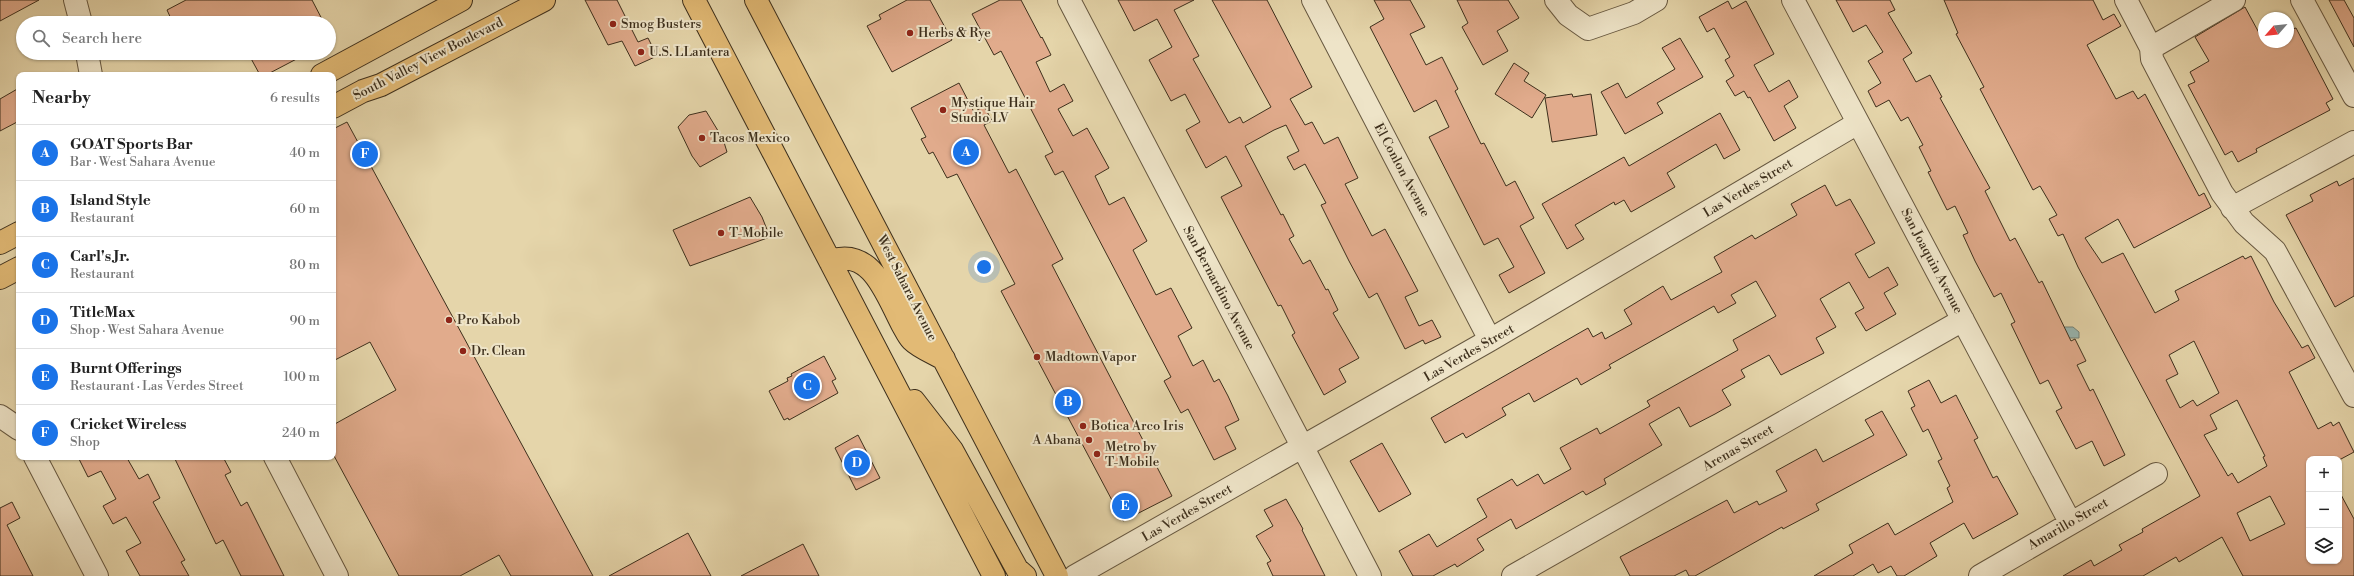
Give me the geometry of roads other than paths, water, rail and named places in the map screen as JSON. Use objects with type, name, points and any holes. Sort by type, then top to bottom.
[{"type":"main road","points":[[328,72],[461,0]]},
{"type":"main road","name":"South Valley View Boulevard","points":[[336,105],[363,91],[381,85],[544,0]]},
{"type":"main road","points":[[694,0],[994,576]]},
{"type":"main road","name":"West Sahara Avenue","points":[[756,0],[1057,576]]},
{"type":"main road","points":[[336,72],[359,56]]},
{"type":"main road","points":[[0,243],[16,235]]},
{"type":"main road","points":[[830,261],[840,257],[852,257],[866,265],[876,277],[911,340],[945,360]]},
{"type":"main road","points":[[0,278],[16,270]]},
{"type":"main road","points":[[878,354],[952,450],[1017,569],[1025,576]]},
{"type":"street","points":[[75,0],[79,16]]},
{"type":"street","name":"San Bernardino Avenue","points":[[1069,0],[1370,576]]},
{"type":"street","name":"El Conlon Avenue","points":[[1313,0],[1490,340]]},
{"type":"street","points":[[1556,0],[1568,16],[1588,28],[1634,13],[1656,0]]},
{"type":"street","name":"San Joaquin Avenue","points":[[1793,0],[2070,522]]},
{"type":"street","points":[[2126,0],[2151,48],[2152,59],[2222,193],[2244,223],[2275,251],[2354,396]]},
{"type":"street","points":[[2151,48],[2234,0]]},
{"type":"street","points":[[2302,0],[2354,96]]},
{"type":"street","points":[[88,60],[90,72]]},
{"type":"street","name":"Las Verdes Street","points":[[1075,576],[1303,448],[1490,340],[1858,123]]},
{"type":"street","points":[[2232,208],[2354,142]]},
{"type":"street","name":"Arenas Street","points":[[1513,576],[1963,320]]},
{"type":"street","points":[[1,416],[16,428]]},
{"type":"street","points":[[37,460],[97,576]]},
{"type":"street","points":[[277,460],[337,576]]},
{"type":"street","name":"Amarillo Street","points":[[1980,576],[2070,522],[2156,474]]},
{"type":"water","points":[[2065,327],[2073,327],[2079,332],[2079,338],[2069,338],[2060,329]]},
{"type":"place","name":"Smog Busters","points":[[613,24]]},
{"type":"place","name":"Herbs & Rye","points":[[910,33]]},
{"type":"place","name":"U.S. LLantera","points":[[641,52]]},
{"type":"place","name":"Mystique Hair Studio LV","points":[[943,110]]},
{"type":"place","name":"Tacos Mexico","points":[[702,138]]},
{"type":"place","name":"GOAT Sports Bar","points":[[966,152]]},
{"type":"place","name":"Cricket Wireless","points":[[365,154]]},
{"type":"place","name":"T-Mobile","points":[[721,233]]},
{"type":"place","name":"Pro Kabob","points":[[449,320]]},
{"type":"place","name":"Dr. Clean","points":[[463,351]]},
{"type":"place","name":"Madtown Vapor","points":[[1037,357]]},
{"type":"place","name":"Carl's Jr.","points":[[807,386]]},
{"type":"place","name":"Island Style","points":[[1068,402]]},
{"type":"place","name":"Botica Arco Iris","points":[[1083,426]]},
{"type":"place","name":"A Abana","points":[[1089,440]]},
{"type":"place","name":"Metro by T-Mobile","points":[[1097,454]]},
{"type":"place","name":"TitleMax","points":[[857,463]]},
{"type":"place","name":"Burnt Offerings","points":[[1125,506]]}]
